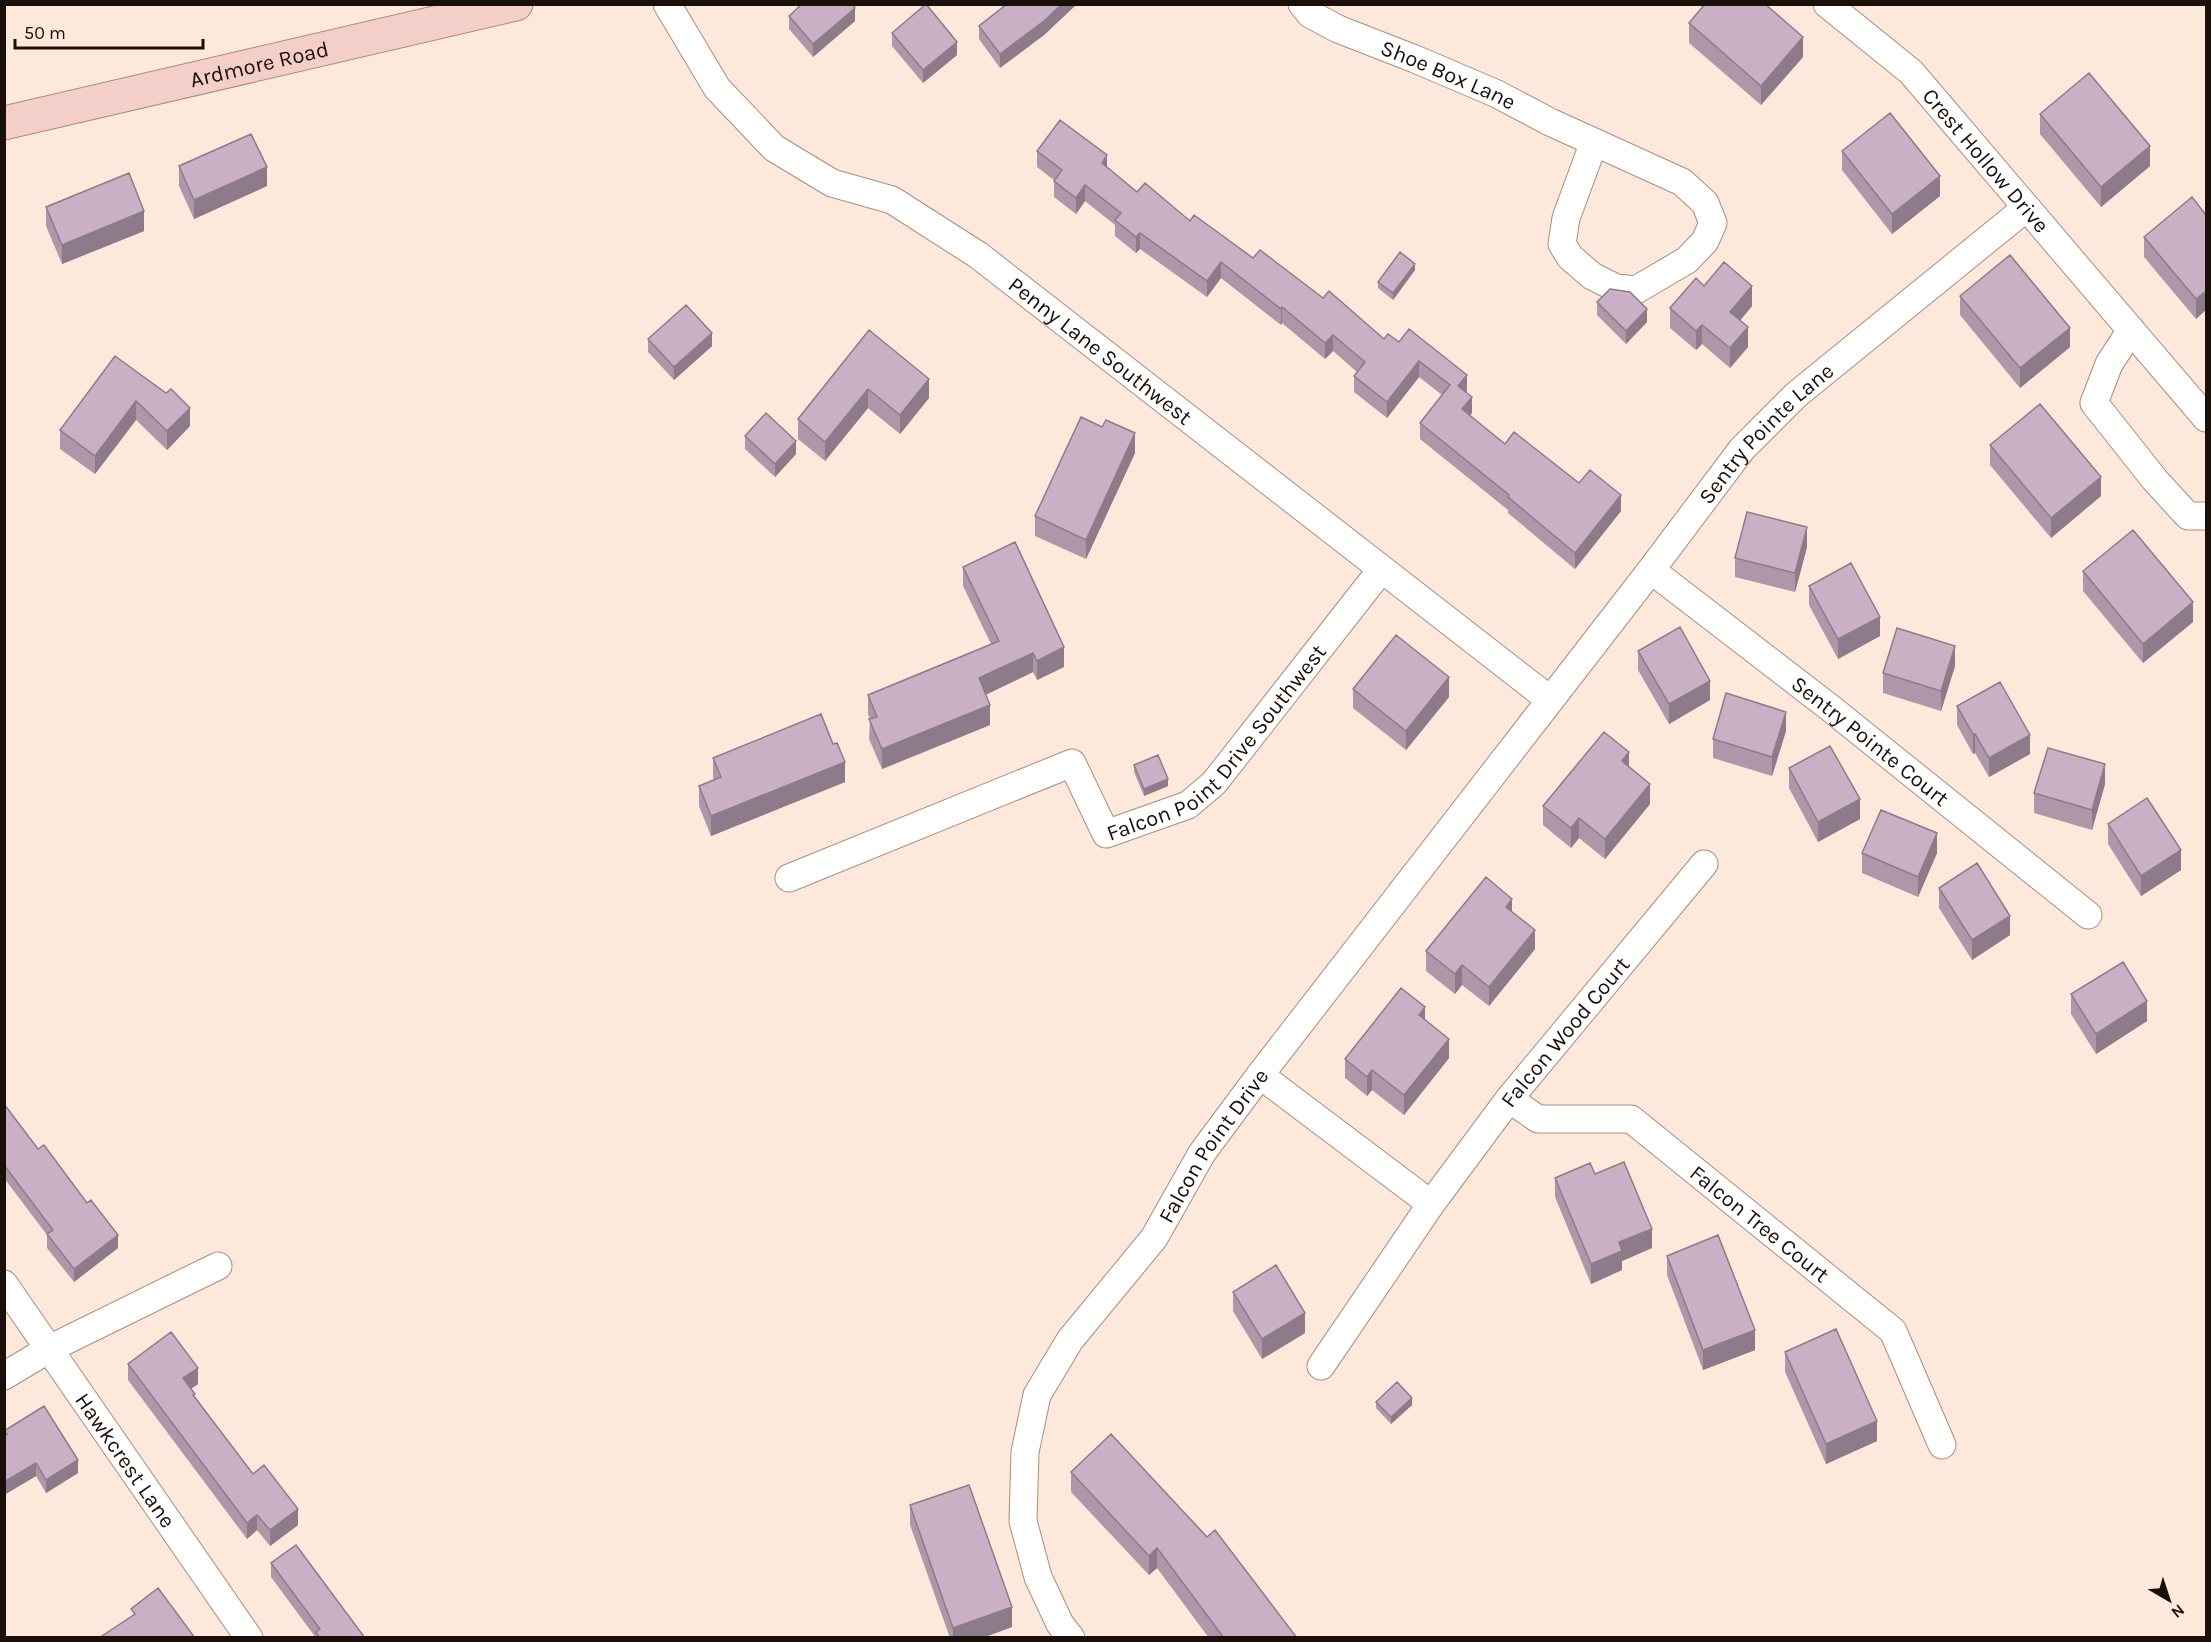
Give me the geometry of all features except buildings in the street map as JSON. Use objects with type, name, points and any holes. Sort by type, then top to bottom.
[{"type":"street","name":"Ardmore Road","points":[[4,123],[516,4]]},
{"type":"street","name":"Penny Lane Southwest","points":[[667,4],[717,88],[774,148],[832,183],[892,200],[978,255],[1550,699]]},
{"type":"street","name":"Shoe Box Lane","points":[[1302,4],[1310,14],[1338,29],[1497,94],[1682,182],[1705,203],[1713,223],[1705,241],[1687,260],[1636,290],[1616,288],[1592,276],[1570,257],[1562,244],[1566,218],[1594,142]]},
{"type":"street","name":"Crest Hollow Drive","points":[[1827,4],[1911,72],[2206,418]]},
{"type":"street","name":"Sentry Pointe Lane","points":[[1550,699],[1742,449],[1796,395],[2026,208]]},
{"type":"street","points":[[2131,330],[2109,364],[2094,404],[2154,480],[2188,516],[2206,516]]},
{"type":"street","name":"Falcon Point Drive Southwest","points":[[789,878],[1072,763],[1106,834],[1188,805],[1214,783],[1381,570]]},
{"type":"street","name":"Sentry Pointe Court","points":[[1651,570],[1829,707],[2088,915]]},
{"type":"street","name":"Falcon Point Drive","points":[[1071,1638],[1060,1624],[1038,1577],[1023,1521],[1025,1452],[1037,1395],[1070,1340],[1154,1239],[1202,1153],[1550,699]]},
{"type":"street","name":"Falcon Wood Court","points":[[1321,1366],[1431,1204],[1509,1099],[1704,864]]},
{"type":"street","points":[[1260,1075],[1431,1204]]},
{"type":"street","name":"Falcon Tree Court","points":[[1509,1099],[1538,1119],[1631,1119],[1893,1331],[1942,1445]]},
{"type":"street","points":[[4,1376],[49,1349],[218,1266]]},
{"type":"street","name":"Hawkcrest Lane","points":[[4,1284],[249,1638]]}]
